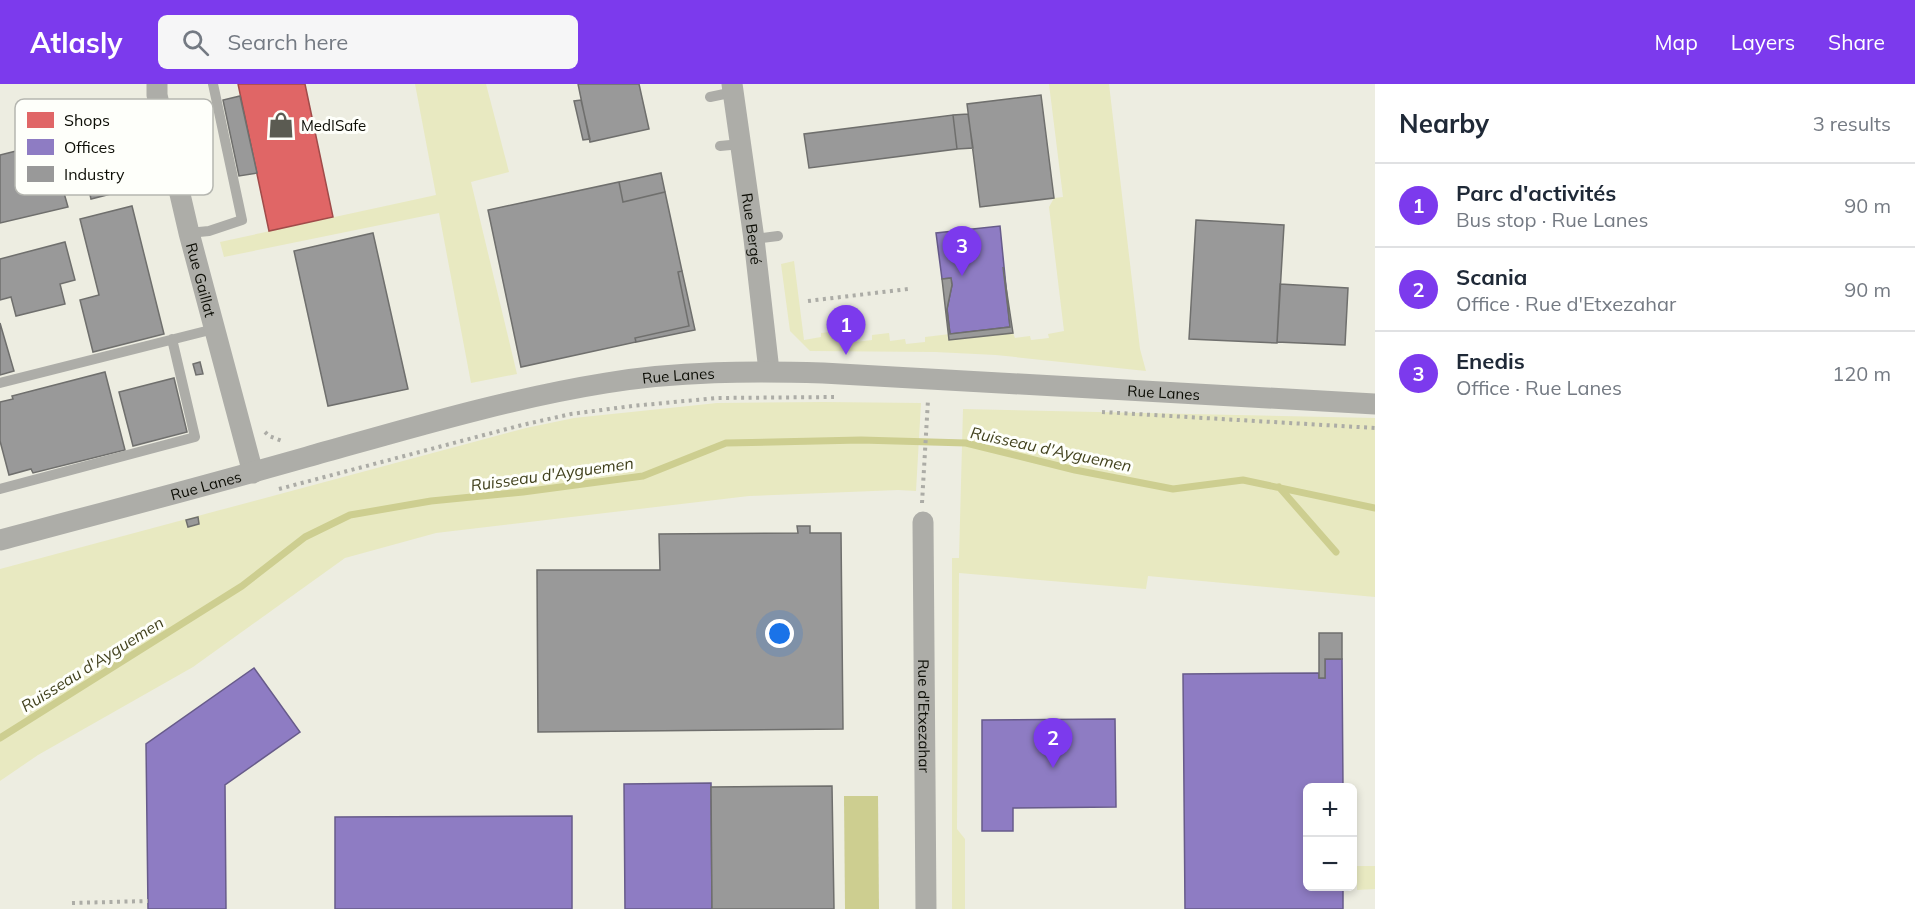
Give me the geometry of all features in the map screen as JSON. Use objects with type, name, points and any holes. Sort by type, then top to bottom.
[{"type":"street","name":"Rue Gaillat","points":[[157,84],[157,99]]},
{"type":"street","name":"Rue Bergé","points":[[733,88],[769,371]]},
{"type":"street","name":"Rue Gaillat","points":[[180,195],[253,473]]},
{"type":"street","name":"Rue Lanes","points":[[0,540],[475,412],[607,382],[769,371],[1375,404]]},
{"type":"street","name":"Rue d'Etxezahar","points":[[922,515],[926,909]]},
{"type":"lane","points":[[189,233],[209,231],[242,220],[213,84]]},
{"type":"lane","points":[[710,97],[733,88]]},
{"type":"lane","points":[[720,146],[741,144]]},
{"type":"lane","points":[[754,239],[778,236]]},
{"type":"lane","points":[[0,383],[214,329]]},
{"type":"lane","points":[[0,489],[195,437],[172,339]]},
{"type":"path","points":[[808,301],[908,289]]},
{"type":"path","points":[[269,492],[571,414],[717,398],[834,397]]},
{"type":"path","points":[[922,515],[927,403]]},
{"type":"path","points":[[72,903],[148,901]]},
{"type":"shaded area","points":[[415,84],[486,84],[509,172],[471,182],[517,374],[471,383],[439,213],[224,257],[220,242],[436,195]]},
{"type":"shaded area","points":[[1049,84],[1109,84],[1140,349],[1146,371],[996,355],[810,351],[790,331],[781,264],[794,261],[804,340],[821,337],[821,333],[838,331],[839,339],[854,337],[855,342],[872,340],[872,335],[889,333],[890,341],[905,339],[906,344],[925,342],[925,337],[950,334],[950,340],[1013,333],[1015,338],[1030,336],[1031,340],[1049,338],[1048,334],[1064,331],[1049,207],[1054,198],[1063,197]]},
{"type":"shaded area","points":[[717,403],[921,403],[916,491],[749,496],[436,533],[345,558],[193,667],[38,755],[0,781],[0,569],[526,428],[574,418]]},
{"type":"shaded area","points":[[963,409],[1375,418],[1375,597],[1148,576],[1146,589],[959,573],[957,829],[965,839],[965,909],[952,909],[952,558],[959,558]]},
{"type":"shaded area","points":[[844,796],[878,796],[879,909],[845,909]]},
{"type":"shaded area","points":[[1357,866],[1375,866],[1375,889],[1357,890]]},
{"type":"building: Shops","points":[[238,84],[305,84],[333,217],[269,231]]},
{"type":"building: Offices","points":[[1000,226],[1010,327],[950,334],[947,309],[952,285],[951,278],[942,279],[936,233]]},
{"type":"building: Offices","points":[[1325,659],[1342,659],[1343,783],[1303,783],[1303,891],[1343,891],[1343,909],[1185,909],[1183,674],[1319,673],[1319,678],[1325,678]]},
{"type":"building: Offices","points":[[254,668],[300,732],[225,785],[226,909],[148,909],[146,744]]},
{"type":"building: Offices","points":[[1115,719],[1116,807],[1013,808],[1013,831],[982,831],[982,720]]},
{"type":"building: Offices","points":[[711,783],[712,909],[625,909],[624,784]]},
{"type":"building: Offices","points":[[572,816],[572,909],[335,909],[335,817]]},
{"type":"building: Industry","points":[[578,84],[639,84],[649,129],[590,142]]},
{"type":"building: Industry","points":[[1041,95],[1054,198],[980,207],[967,104]]},
{"type":"building: Industry","points":[[240,96],[257,173],[239,176],[223,100]]},
{"type":"building: Industry","points":[[581,100],[590,139],[583,140],[574,101]]},
{"type":"building: Industry","points":[[968,114],[973,148],[957,149],[953,115]]},
{"type":"building: Industry","points":[[953,115],[957,149],[809,168],[804,134]]},
{"type":"building: Industry","points":[[15,151],[15,195],[65,195],[68,207],[0,223],[0,155]]},
{"type":"building: Industry","points":[[661,173],[665,192],[623,202],[619,182]]},
{"type":"building: Industry","points":[[619,182],[623,202],[665,192],[682,271],[678,272],[689,326],[635,338],[636,342],[521,367],[488,210]]},
{"type":"building: Industry","points":[[90,195],[107,195],[91,199]]},
{"type":"building: Industry","points":[[132,206],[164,334],[93,352],[80,300],[99,295],[80,219]]},
{"type":"building: Industry","points":[[1196,220],[1284,225],[1277,343],[1189,339]]},
{"type":"building: Industry","points":[[373,233],[408,389],[328,406],[294,251]]},
{"type":"building: Industry","points":[[65,242],[75,280],[60,284],[65,304],[16,316],[11,297],[0,300],[0,259]]},
{"type":"building: Industry","points":[[1003,267],[1013,333],[949,340],[942,279],[951,278],[952,285],[947,309],[950,334],[1010,327]]},
{"type":"building: Industry","points":[[682,271],[695,330],[636,342],[635,338],[689,326],[678,272]]},
{"type":"building: Industry","points":[[1280,284],[1348,288],[1345,345],[1277,342]]},
{"type":"building: Industry","points":[[0,323],[14,371],[0,375]]},
{"type":"building: Industry","points":[[200,362],[203,374],[196,375],[193,364]]},
{"type":"building: Industry","points":[[105,372],[125,450],[33,473],[31,469],[9,475],[0,441],[0,402],[13,399],[12,396]]},
{"type":"building: Industry","points":[[174,378],[187,432],[133,446],[119,392]]},
{"type":"building: Industry","points":[[198,517],[199,524],[188,527],[186,520]]},
{"type":"building: Industry","points":[[797,526],[810,526],[810,533],[841,533],[843,729],[538,732],[537,570],[660,570],[659,534],[798,533]]},
{"type":"building: Industry","points":[[1319,633],[1342,633],[1342,659],[1325,659],[1325,678],[1319,678]]},
{"type":"building: Industry","points":[[832,786],[834,909],[712,909],[711,787]]},
{"type":"waterway","name":"Ruisseau d'Ayguemen","points":[[0,738],[242,586],[305,537],[350,515],[431,501],[523,492],[643,476],[726,443],[861,440],[966,443],[1075,470],[1173,489],[1243,480],[1375,508]]},
{"type":"waterway","points":[[1279,487],[1336,552]]},
{"type":"place","name":"MedISafe","points":[[281,125]]},
{"type":"place","name":"Enedis","points":[[962,276]]},
{"type":"place","name":"Parc d'activités","points":[[846,355]]},
{"type":"place","name":"Scania","points":[[1053,768]]}]
